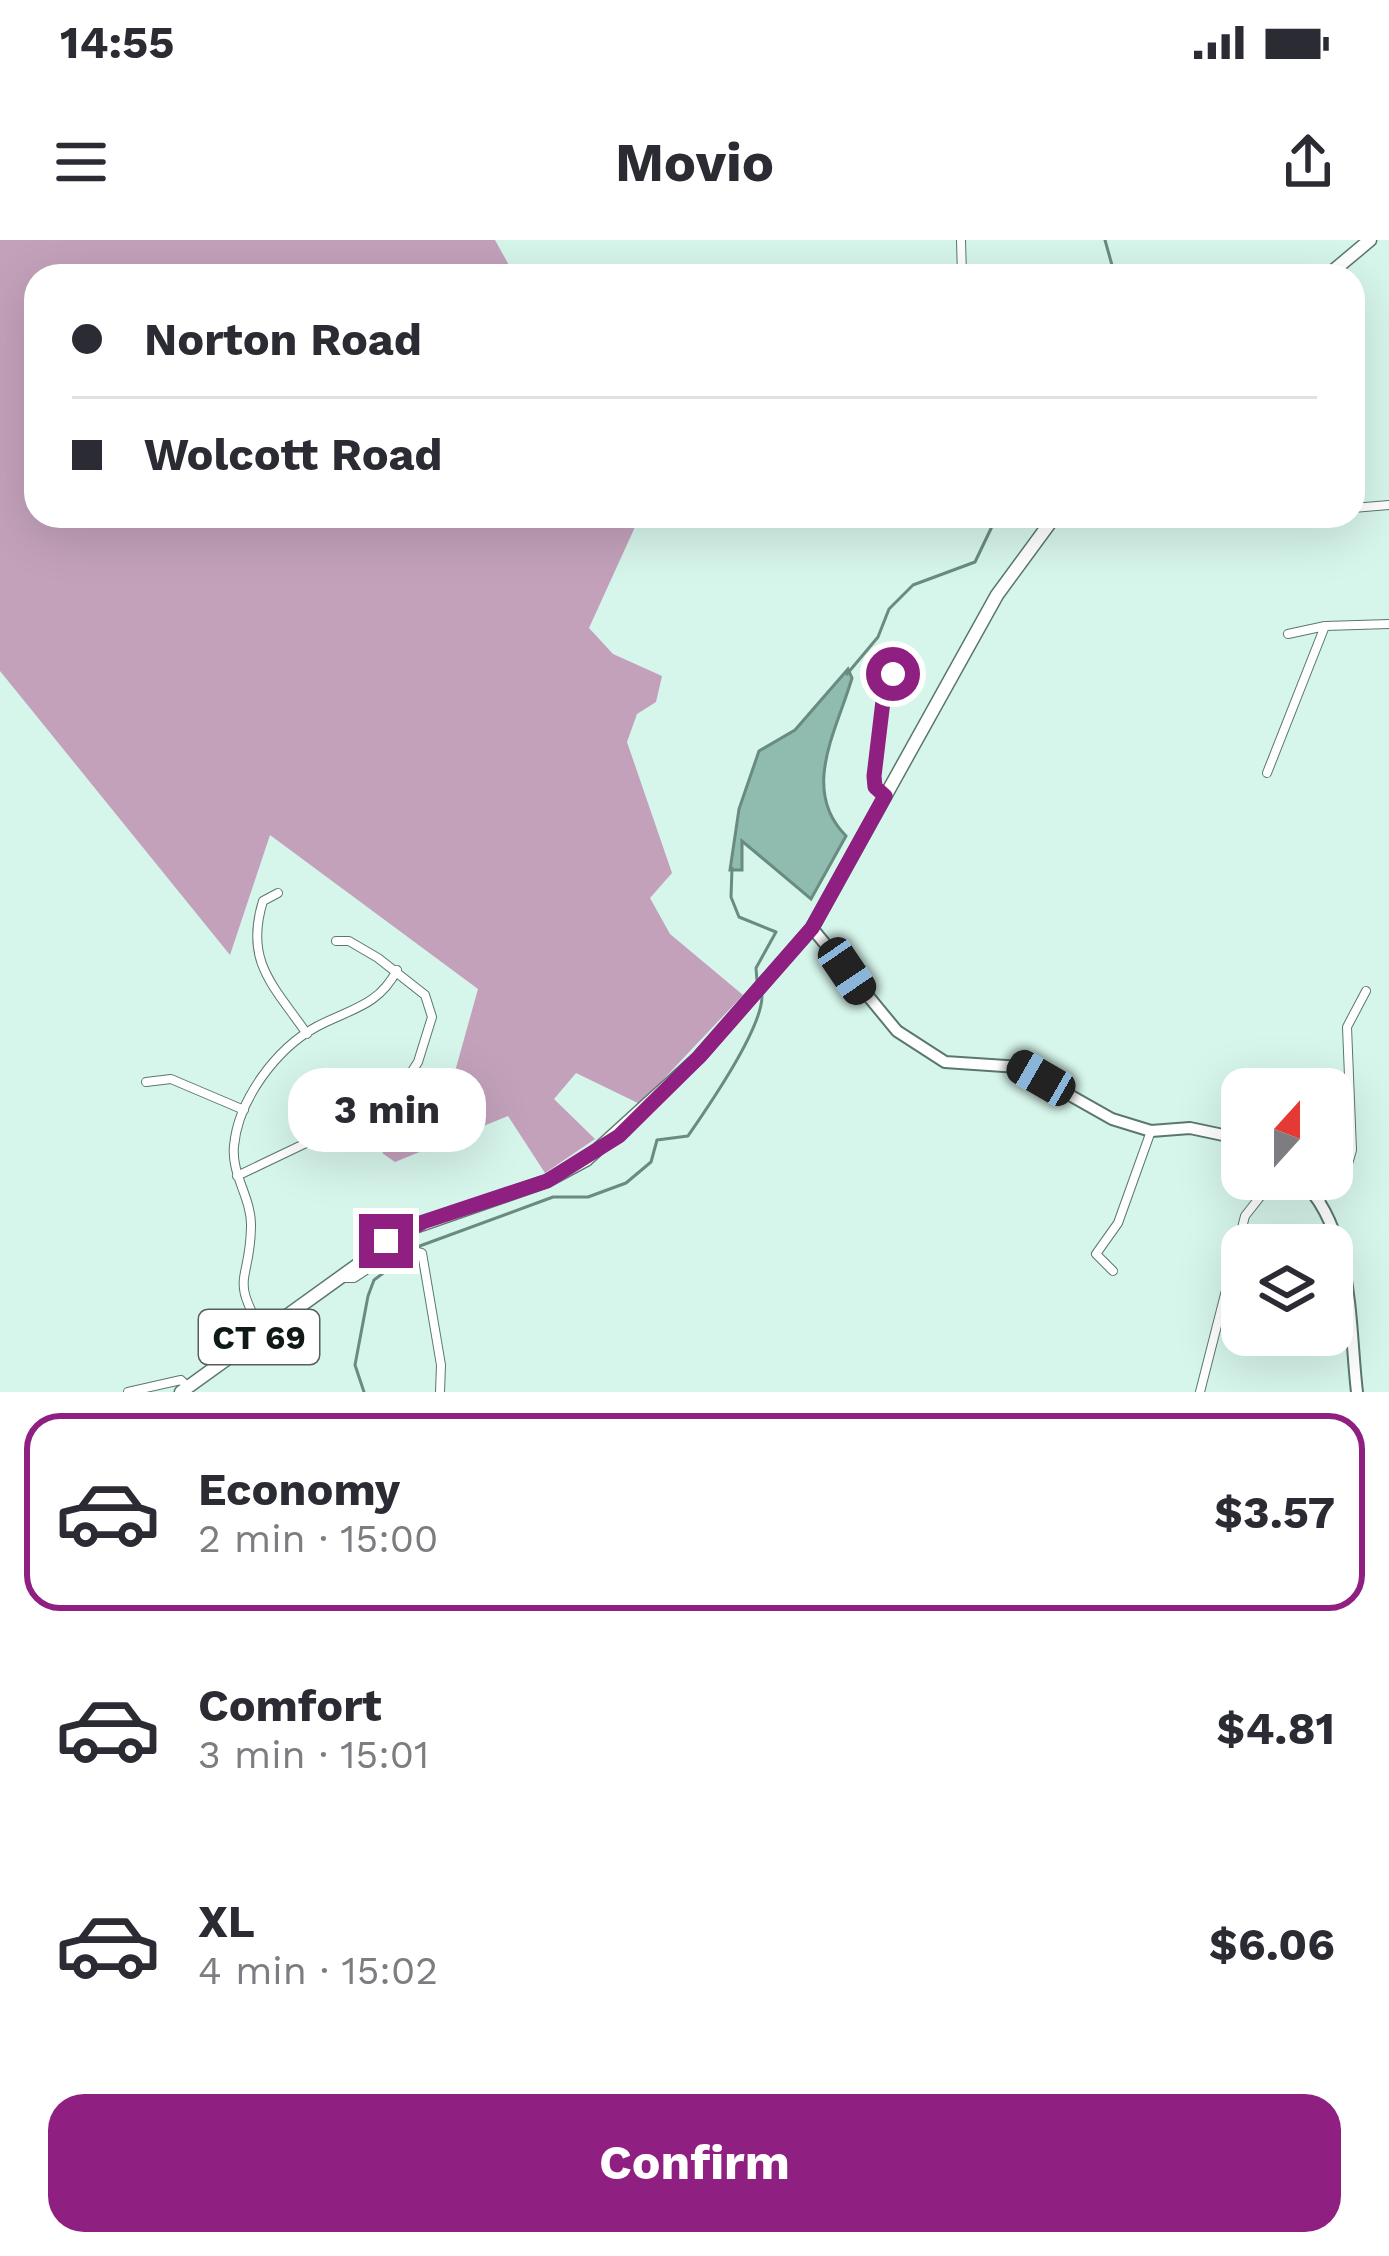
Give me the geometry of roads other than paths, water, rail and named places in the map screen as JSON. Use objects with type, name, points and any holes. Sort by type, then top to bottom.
[{"type":"main road","points":[[1341,264],[1370,240]]},
{"type":"main road","name":"CT 69","points":[[184,1390],[334,1279],[423,1222],[547,1181],[586,1160],[619,1136],[700,1056],[812,928],[997,595],[1044,528]]},
{"type":"street","points":[[1288,634],[1325,626],[1389,624]]},
{"type":"street","points":[[1267,773],[1325,626]]},
{"type":"street","points":[[885,796],[875,787],[874,776],[883,701],[893,674]]},
{"type":"street","points":[[278,892],[263,901],[254,943],[263,972],[307,1034]]},
{"type":"street","points":[[812,928],[897,1031],[945,1062],[1020,1066],[1112,1119],[1151,1131],[1190,1128],[1221,1135]]},
{"type":"street","points":[[237,1176],[392,1102],[418,1062],[432,1017],[425,995],[398,970],[349,941],[336,941]]},
{"type":"street","points":[[264,1333],[242,1297],[251,1226],[233,1152],[244,1109],[257,1084],[307,1034],[367,1006],[398,970]]},
{"type":"street","points":[[1358,1392],[1340,1256],[1318,1201],[1347,1168],[1352,1150],[1347,1027],[1366,991]]},
{"type":"street","points":[[146,1082],[171,1078],[244,1109]]},
{"type":"street","points":[[1113,1271],[1096,1254],[1118,1223],[1151,1131]]},
{"type":"street","points":[[1200,1392],[1245,1216],[1258,1200]]},
{"type":"street","points":[[334,1279],[354,1278],[392,1251],[410,1246],[424,1256],[440,1392]]},
{"type":"street","points":[[128,1392],[181,1381],[184,1390]]},
{"type":"waterway","points":[[1105,240],[1112,264]]},
{"type":"waterway","points":[[847,674],[878,637],[889,609],[913,585],[975,562],[991,528]]},
{"type":"waterway","points":[[732,868],[731,897],[739,917],[776,932],[756,968],[757,981]]},
{"type":"waterway","points":[[417,1247],[553,1197],[588,1197],[626,1183],[651,1162],[657,1140],[688,1136],[744,1047],[762,996]]},
{"type":"waterway","points":[[364,1392],[355,1365],[368,1296],[374,1280],[410,1253]]}]
